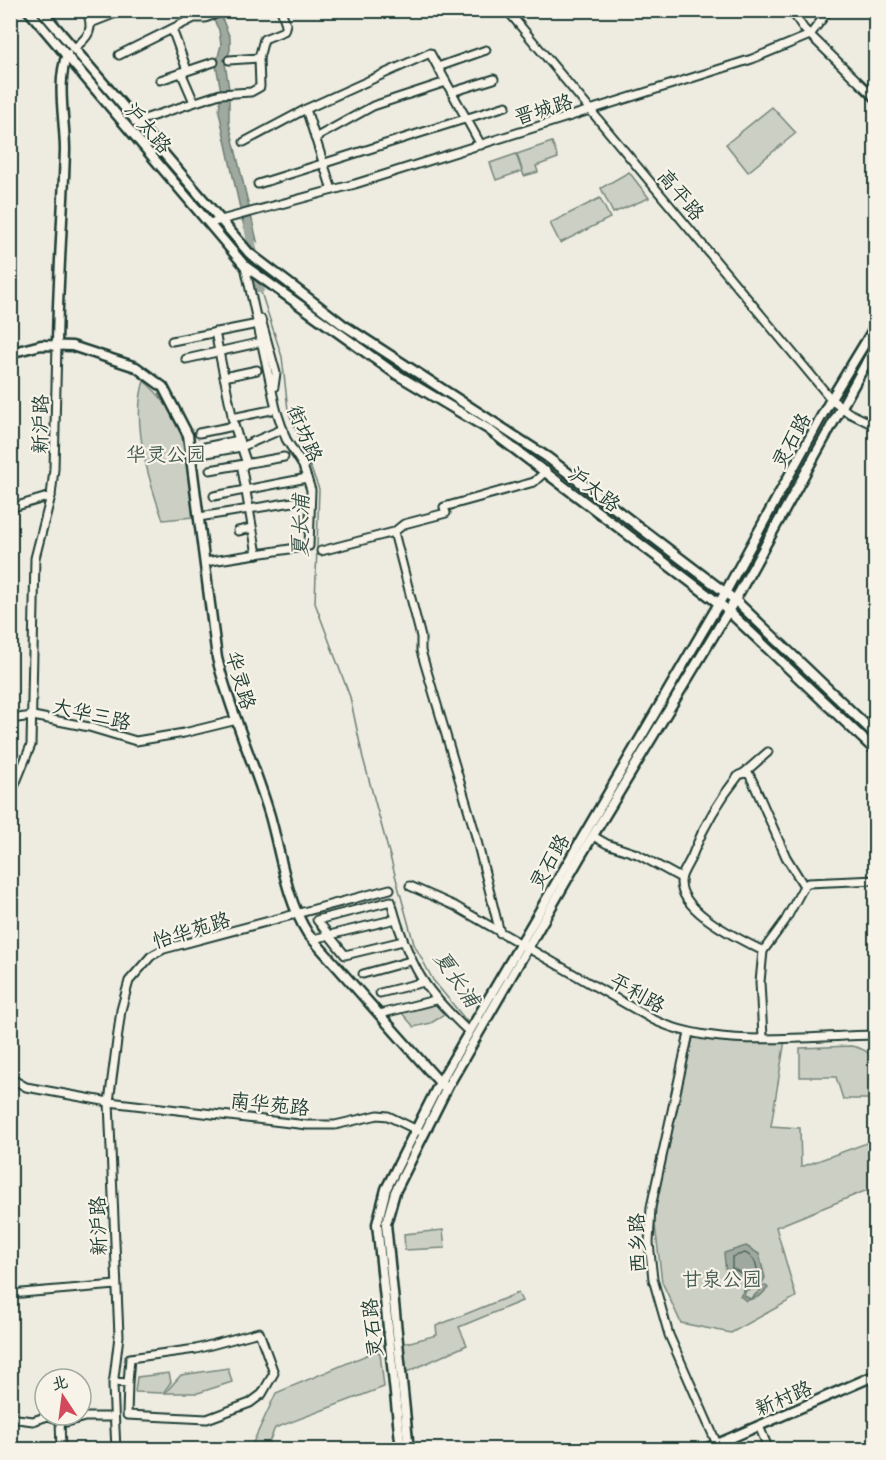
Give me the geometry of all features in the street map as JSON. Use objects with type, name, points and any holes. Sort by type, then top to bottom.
[{"type":"main road","name":"沪太路","points":[[28,10],[245,266],[396,374],[488,429],[718,603],[876,751]]},
{"type":"main road","name":"沪太路","points":[[41,10],[249,253],[342,324],[547,457],[725,592],[876,735]]},
{"type":"main road","points":[[66,55],[74,49]]},
{"type":"main road","name":"新沪路","points":[[57,344],[58,271],[65,151],[61,94],[66,55]]},
{"type":"main road","name":"灵石路","points":[[401,1449],[377,1224],[386,1189],[446,1090],[523,946],[725,592],[831,399],[876,325]]},
{"type":"main road","name":"华灵路","points":[[10,353],[57,344],[72,345],[136,367],[164,387],[188,435],[217,658],[270,815],[296,915],[313,939],[446,1090]]},
{"type":"main road","name":"灵石路","points":[[410,1449],[386,1224],[395,1192],[440,1082],[593,836],[735,600],[876,345]]},
{"type":"main road","name":"新村路","points":[[703,1449],[876,1375]]},
{"type":"street","points":[[74,49],[88,37],[92,23],[86,10]]},
{"type":"street","points":[[135,122],[220,94],[251,92],[260,87],[259,58],[264,39],[284,31],[286,24],[281,10]]},
{"type":"street","name":"高平路","points":[[507,10],[831,399],[876,426]]},
{"type":"street","points":[[791,10],[810,35],[876,99]]},
{"type":"street","points":[[810,35],[829,10]]},
{"type":"street","points":[[92,23],[118,11]]},
{"type":"street","points":[[119,55],[194,18],[211,16],[224,11]]},
{"type":"street","points":[[172,29],[194,102]]},
{"type":"street","name":"晋城路","points":[[221,221],[332,190],[591,111],[752,59],[810,35]]},
{"type":"street","points":[[438,67],[486,50]]},
{"type":"street","points":[[244,142],[306,109],[430,53],[481,145]]},
{"type":"street","points":[[229,60],[259,58]]},
{"type":"street","points":[[160,80],[214,62]]},
{"type":"street","points":[[452,92],[494,79]]},
{"type":"street","points":[[315,138],[372,106],[446,82]]},
{"type":"street","points":[[258,184],[506,106]]},
{"type":"street","points":[[306,109],[332,190]]},
{"type":"street","points":[[210,223],[221,221]]},
{"type":"street","name":"街坊路","points":[[205,562],[309,546],[311,490],[276,409],[245,266]]},
{"type":"street","points":[[255,307],[274,364],[276,381],[273,389]]},
{"type":"street","points":[[172,341],[258,324]]},
{"type":"street","points":[[216,332],[232,418],[244,464],[242,469],[257,554]]},
{"type":"street","points":[[186,359],[262,342]]},
{"type":"street","name":"新沪路","points":[[10,797],[31,745],[35,558],[51,496],[54,469],[57,344]]},
{"type":"street","points":[[224,377],[257,370]]},
{"type":"street","points":[[232,418],[276,409]]},
{"type":"street","points":[[199,433],[234,426]]},
{"type":"street","points":[[240,443],[283,429]]},
{"type":"street","points":[[210,470],[284,457]]},
{"type":"street","points":[[321,551],[394,532],[404,524],[446,513],[444,507],[534,482],[546,471]]},
{"type":"street","points":[[213,496],[307,478]]},
{"type":"street","points":[[10,508],[51,496]]},
{"type":"street","points":[[199,517],[293,501]]},
{"type":"street","points":[[238,531],[252,528]]},
{"type":"street","points":[[394,532],[421,637],[421,651],[474,829],[500,933]]},
{"type":"street","name":"大华三路","points":[[10,719],[33,716],[89,727],[136,741],[184,733],[237,720]]},
{"type":"street","points":[[763,951],[711,922],[694,908],[684,893],[681,878],[715,808],[738,775],[744,773],[768,752]]},
{"type":"street","points":[[744,773],[749,774],[786,856],[804,886]]},
{"type":"street","points":[[593,836],[681,878]]},
{"type":"street","points":[[763,1037],[760,982],[763,951],[772,941],[804,886],[808,883],[876,880]]},
{"type":"street","name":"平利路","points":[[410,886],[455,906],[652,1019],[681,1031],[714,1037],[876,1035]]},
{"type":"street","name":"怡华苑路","points":[[109,1102],[121,1010],[129,981],[143,963],[164,950],[390,889]]},
{"type":"street","points":[[403,941],[345,955],[317,920],[391,901],[410,961],[435,1000],[469,1032]]},
{"type":"street","points":[[313,939],[396,919]]},
{"type":"street","points":[[363,974],[410,961]]},
{"type":"street","points":[[380,993],[424,982]]},
{"type":"street","points":[[380,1014],[435,1000]]},
{"type":"street","name":"西乡路","points":[[689,1033],[651,1207],[649,1243],[653,1279],[669,1335],[717,1443]]},
{"type":"street","points":[[10,1078],[26,1087],[109,1102]]},
{"type":"street","name":"新沪路","points":[[109,1102],[119,1336],[113,1382],[116,1449]]},
{"type":"street","name":"南华苑路","points":[[109,1102],[307,1125],[335,1125],[378,1115],[388,1116],[420,1131]]},
{"type":"street","points":[[10,1294],[116,1285]]},
{"type":"street","points":[[259,1332],[274,1373],[262,1394],[250,1403],[207,1419],[127,1414],[128,1383],[130,1358],[196,1349],[259,1332]]},
{"type":"street","points":[[113,1382],[128,1383]]},
{"type":"street","points":[[93,1417],[114,1417]]},
{"type":"street","points":[[10,1418],[33,1421]]},
{"type":"street","points":[[759,1426],[769,1449]]},
{"type":"street","points":[[60,1427],[61,1449]]},
{"type":"green space","points":[[772,107],[796,133],[748,172],[726,144]]},
{"type":"green space","points":[[552,142],[558,158],[536,166],[538,172],[524,176],[517,154]]},
{"type":"green space","points":[[516,154],[522,171],[496,180],[490,163]]},
{"type":"green space","points":[[629,172],[649,198],[613,213],[601,188]]},
{"type":"green space","points":[[600,198],[610,218],[560,243],[550,223]]},
{"type":"green space","name":"华灵公园","points":[[144,381],[170,411],[184,443],[193,517],[163,520],[143,451],[140,414]]},
{"type":"green space","points":[[435,1004],[446,1014],[431,1023],[414,1027],[401,1012]]},
{"type":"green space","name":"甘泉公园","points":[[693,1038],[785,1040],[771,1126],[800,1128],[801,1167],[875,1140],[875,1187],[776,1227],[796,1297],[731,1333],[681,1323],[662,1282],[654,1217],[675,1110]]},
{"type":"green space","points":[[851,1046],[861,1049],[873,1058],[876,1072],[874,1099],[843,1099],[836,1077],[800,1077],[800,1048]]},
{"type":"green space","points":[[443,1230],[445,1248],[405,1250],[404,1234]]},
{"type":"green space","points":[[518,1293],[522,1301],[459,1327],[467,1345],[405,1373],[402,1344],[437,1335],[436,1326]]},
{"type":"green space","points":[[376,1351],[380,1353],[384,1387],[275,1428],[266,1449],[250,1449],[276,1393]]},
{"type":"green space","points":[[228,1368],[232,1382],[198,1393],[165,1393],[181,1375]]},
{"type":"green space","points":[[169,1373],[171,1382],[163,1393],[135,1392],[137,1377]]},
{"type":"water","points":[[209,11],[219,11],[230,38],[230,50],[225,63],[229,89],[229,123],[257,241],[244,227],[219,112],[221,91],[216,65],[221,45],[219,30]]},
{"type":"water","points":[[746,1246],[759,1254],[765,1278],[759,1288],[746,1290],[744,1296],[751,1299],[765,1285],[768,1288],[760,1296],[746,1301],[740,1296],[744,1291],[740,1279],[726,1273],[724,1253]]},
{"type":"waterway","name":"夏长浦","points":[[248,224],[260,289]]},
{"type":"waterway","name":"夏长浦","points":[[260,289],[282,357],[288,410],[319,489],[315,603],[350,697],[363,758],[414,944],[433,980],[469,1024]]}]
